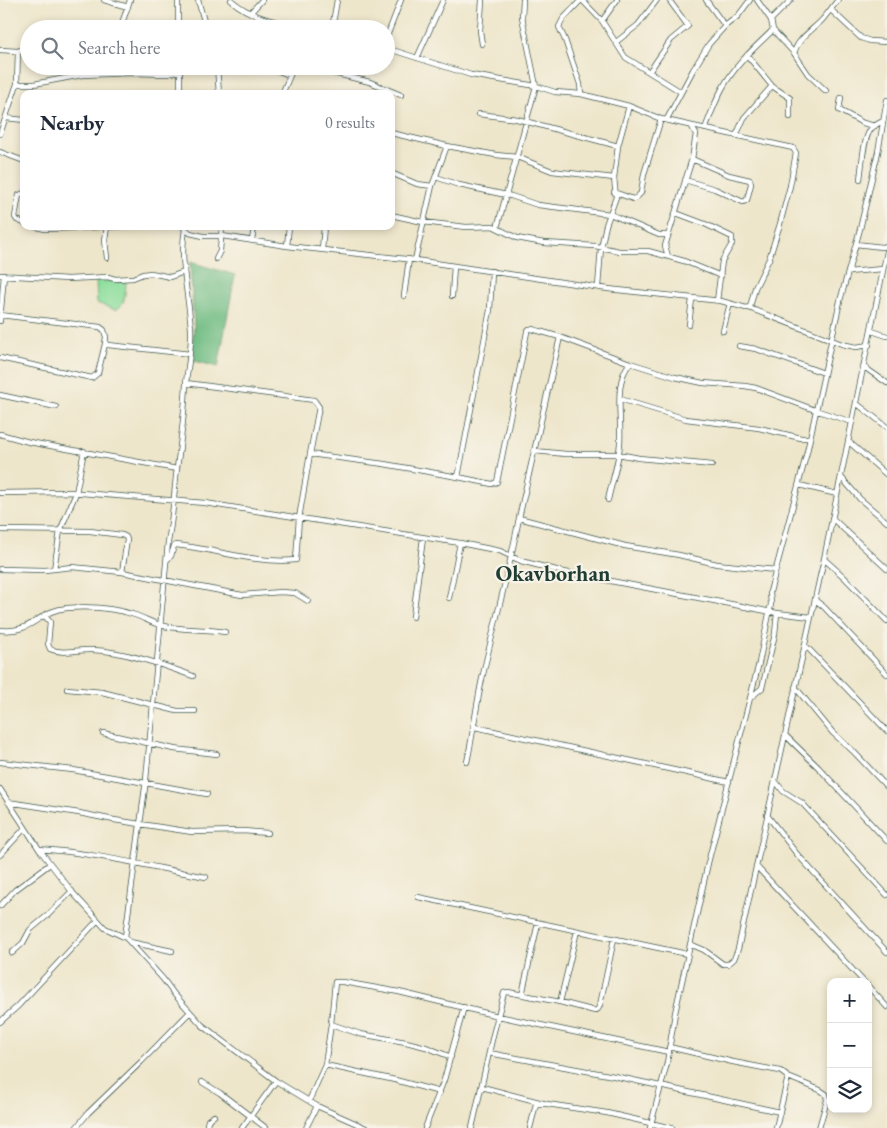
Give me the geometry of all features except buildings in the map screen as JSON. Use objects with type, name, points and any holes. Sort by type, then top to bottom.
[{"type":"street","points":[[104,0],[128,7]]},
{"type":"street","points":[[123,20],[130,0]]},
{"type":"street","points":[[178,0],[178,20]]},
{"type":"street","points":[[198,0],[204,20]]},
{"type":"street","points":[[231,0],[269,20]]},
{"type":"street","points":[[251,12],[262,0]]},
{"type":"street","points":[[334,20],[337,0]]},
{"type":"street","points":[[393,20],[401,0]]},
{"type":"street","points":[[417,58],[443,0]]},
{"type":"street","points":[[482,0],[480,31],[482,44]]},
{"type":"street","points":[[497,228],[536,86],[522,17],[523,0]]},
{"type":"street","points":[[581,94],[580,84],[559,27],[563,19],[582,0],[602,22],[625,57],[681,92]]},
{"type":"street","points":[[602,22],[617,0]]},
{"type":"street","points":[[616,42],[638,25],[657,0]]},
{"type":"street","points":[[649,72],[670,40],[688,26],[669,0]]},
{"type":"street","points":[[706,0],[725,26]]},
{"type":"street","points":[[614,192],[633,199],[641,194],[644,174],[664,119],[671,112],[692,70],[709,44],[725,26],[738,16],[750,0]]},
{"type":"street","points":[[757,0],[771,20],[773,30],[794,53],[808,74],[826,90]]},
{"type":"street","points":[[771,20],[791,0]]},
{"type":"street","points":[[794,53],[804,37],[823,19],[838,0]]},
{"type":"street","points":[[830,10],[861,38],[870,41],[887,42]]},
{"type":"street","points":[[705,129],[721,90],[731,74],[747,55],[773,30]]},
{"type":"street","points":[[0,50],[18,51],[17,84],[0,134]]},
{"type":"street","points":[[395,51],[471,75],[536,86],[555,92],[581,94],[630,106],[692,127],[790,147],[796,150],[790,186],[780,224],[769,259],[755,288],[749,308]]},
{"type":"street","points":[[747,55],[772,86],[790,98],[790,117]]},
{"type":"street","points":[[17,84],[34,84],[77,75]]},
{"type":"street","points":[[180,75],[180,90]]},
{"type":"street","points":[[217,75],[219,90]]},
{"type":"street","points":[[283,90],[289,75]]},
{"type":"street","points":[[341,75],[370,82],[389,90]]},
{"type":"street","points":[[736,136],[744,118],[772,86]]},
{"type":"street","points":[[395,92],[401,95]]},
{"type":"street","points":[[840,98],[838,110],[863,123],[875,126]]},
{"type":"street","points":[[650,1126],[669,1049],[687,954],[708,863],[770,611],[770,592],[775,570],[799,485],[840,301],[878,152],[887,100]]},
{"type":"street","points":[[598,287],[606,225],[616,197],[614,178],[618,146],[630,106]]},
{"type":"street","points":[[671,112],[675,121]]},
{"type":"street","points":[[479,114],[526,121],[618,146]]},
{"type":"street","points":[[6,118],[20,120]]},
{"type":"street","points":[[860,179],[868,136],[871,129],[883,122]]},
{"type":"street","points":[[668,256],[665,250],[668,235],[692,159],[696,134],[692,127]]},
{"type":"street","points":[[395,134],[447,146],[517,157],[552,171],[614,178]]},
{"type":"street","points":[[404,296],[432,186],[447,146]]},
{"type":"street","points":[[0,152],[20,160]]},
{"type":"street","points":[[685,180],[743,202],[746,200],[751,184],[750,180],[729,175],[692,159]]},
{"type":"street","points":[[395,175],[417,184],[432,186]]},
{"type":"street","points":[[436,178],[538,205],[610,214],[659,235],[668,235]]},
{"type":"street","points":[[20,195],[15,217],[20,221]]},
{"type":"street","points":[[676,213],[732,237],[732,244],[722,261],[717,301]]},
{"type":"street","points":[[395,216],[423,222],[466,227],[493,226],[517,238],[527,240],[619,251],[648,250],[721,276]]},
{"type":"street","points":[[107,230],[105,240],[107,258]]},
{"type":"street","points":[[125,937],[146,782],[167,560],[184,424],[186,383],[190,354],[191,329],[184,272],[184,230]]},
{"type":"street","points":[[186,230],[190,233],[204,236],[222,236],[287,246],[412,260],[598,287],[730,302],[832,340],[856,347],[869,345]]},
{"type":"street","points":[[216,259],[219,255],[222,230]]},
{"type":"street","points":[[252,241],[253,230]]},
{"type":"street","points":[[287,246],[289,230]]},
{"type":"street","points":[[322,250],[324,230]]},
{"type":"street","points":[[856,244],[887,246]]},
{"type":"street","points":[[690,944],[704,950],[723,964],[728,964],[734,959],[738,949],[849,442],[887,251]]},
{"type":"street","points":[[452,296],[454,266]]},
{"type":"street","points":[[848,272],[883,269]]},
{"type":"street","points":[[458,477],[490,310],[492,271]]},
{"type":"street","points":[[0,321],[2,275],[68,279],[108,277],[115,279],[133,278],[144,274],[170,277],[184,272]]},
{"type":"street","points":[[689,325],[692,299]]},
{"type":"street","points":[[723,331],[730,302]]},
{"type":"street","points":[[0,315],[100,327],[105,333],[105,344],[98,373],[92,378],[0,358]]},
{"type":"street","points":[[310,454],[384,464],[492,484],[496,482],[529,329],[560,337],[675,376],[703,383],[756,388],[852,422]]},
{"type":"street","points":[[872,331],[887,336]]},
{"type":"street","points":[[467,762],[499,604],[512,558],[560,337]]},
{"type":"street","points":[[105,344],[190,354]]},
{"type":"street","points":[[739,346],[756,349],[824,373]]},
{"type":"street","points":[[608,500],[620,443],[621,382],[624,369],[630,362]]},
{"type":"street","points":[[864,368],[887,383]]},
{"type":"street","points":[[167,560],[176,545],[225,554],[276,560],[296,560],[299,518],[319,407],[314,400],[186,383]]},
{"type":"street","points":[[0,395],[56,407]]},
{"type":"street","points":[[620,399],[686,419],[759,428],[801,438],[809,438]]},
{"type":"street","points":[[856,403],[887,427]]},
{"type":"street","points":[[0,434],[28,442],[177,469]]},
{"type":"street","points":[[849,442],[887,475]]},
{"type":"street","points":[[54,568],[60,531],[76,493],[84,451]]},
{"type":"street","points":[[535,451],[566,454],[618,454],[639,458],[712,465]]},
{"type":"street","points":[[841,477],[860,499],[887,522]]},
{"type":"street","points":[[799,485],[837,494]]},
{"type":"street","points":[[0,492],[76,493],[205,503],[460,543],[500,552],[512,558],[564,572],[811,617]]},
{"type":"street","points":[[520,518],[625,546],[679,555],[717,564],[775,570]]},
{"type":"street","points":[[832,518],[887,568]]},
{"type":"street","points":[[0,530],[90,531],[125,536],[122,572]]},
{"type":"street","points":[[413,618],[422,538]]},
{"type":"street","points":[[449,598],[460,543]]},
{"type":"street","points":[[824,559],[887,621]]},
{"type":"street","points":[[0,569],[90,568],[122,572],[242,595],[281,592],[295,593],[308,601]]},
{"type":"street","points":[[815,600],[824,607],[887,674]]},
{"type":"street","points":[[0,630],[19,630],[30,626],[50,611],[68,608],[112,609],[161,625],[225,632]]},
{"type":"street","points":[[750,698],[762,688],[775,634],[777,612]]},
{"type":"street","points":[[44,616],[50,622],[48,644],[50,649],[59,652],[91,650],[120,653],[193,676]]},
{"type":"street","points":[[805,645],[887,731]]},
{"type":"street","points":[[795,687],[833,733],[887,787]]},
{"type":"street","points":[[67,689],[102,692],[177,711],[195,712]]},
{"type":"street","points":[[475,727],[729,782]]},
{"type":"street","points":[[103,733],[189,751],[217,754]]},
{"type":"street","points":[[785,735],[818,767],[887,841]]},
{"type":"street","points":[[0,762],[73,770],[206,794]]},
{"type":"street","points":[[776,782],[783,791],[802,803],[887,895]]},
{"type":"street","points":[[0,789],[39,849],[72,892],[105,928],[125,937],[129,941],[206,1029],[276,1081],[317,1106],[366,1128]]},
{"type":"street","points":[[8,802],[192,832],[243,831],[268,833]]},
{"type":"street","points":[[767,815],[796,853],[887,952]]},
{"type":"street","points":[[0,855],[25,828]]},
{"type":"street","points":[[39,849],[136,863],[206,877]]},
{"type":"street","points":[[0,906],[14,890],[50,864]]},
{"type":"street","points":[[756,866],[860,978]]},
{"type":"street","points":[[12,953],[23,943],[30,930],[72,892]]},
{"type":"street","points":[[418,897],[687,954]]},
{"type":"street","points":[[0,1022],[18,1006],[97,920]]},
{"type":"street","points":[[522,995],[538,923]]},
{"type":"street","points":[[560,1002],[577,931]]},
{"type":"street","points":[[472,1128],[504,993],[508,992],[595,1010],[598,1009],[614,939]]},
{"type":"street","points":[[129,941],[172,950]]},
{"type":"street","points":[[310,1101],[325,1065],[335,982],[399,992],[498,1016],[780,1072],[826,1094],[827,1100],[819,1128]]},
{"type":"street","points":[[872,990],[887,1007]]},
{"type":"street","points":[[425,1128],[440,1092],[464,1007]]},
{"type":"street","points":[[76,1128],[88,1113],[190,1012]]},
{"type":"street","points":[[331,1024],[360,1034],[426,1047],[451,1057]]},
{"type":"street","points":[[489,1053],[660,1085],[780,1112]]},
{"type":"street","points":[[325,1065],[440,1092]]},
{"type":"street","points":[[776,1128],[788,1077]]},
{"type":"street","points":[[242,1128],[276,1081]]},
{"type":"street","points":[[202,1082],[220,1093],[266,1128]]},
{"type":"street","points":[[482,1087],[547,1104],[607,1112],[650,1126],[672,1128]]},
{"type":"street","points":[[530,1128],[536,1104],[568,1107],[599,1113]]},
{"type":"street","points":[[306,1128],[317,1106]]},
{"type":"street","points":[[208,1128],[208,1120],[214,1116]]},
{"type":"green space","points":[[190,262],[235,275],[218,367],[191,360],[194,326]]},
{"type":"green space","points":[[96,280],[126,282],[125,294],[122,305],[119,308],[116,310],[97,303]]},
{"type":"district","name":"Okavborhan","points":[[553,573]]}]
